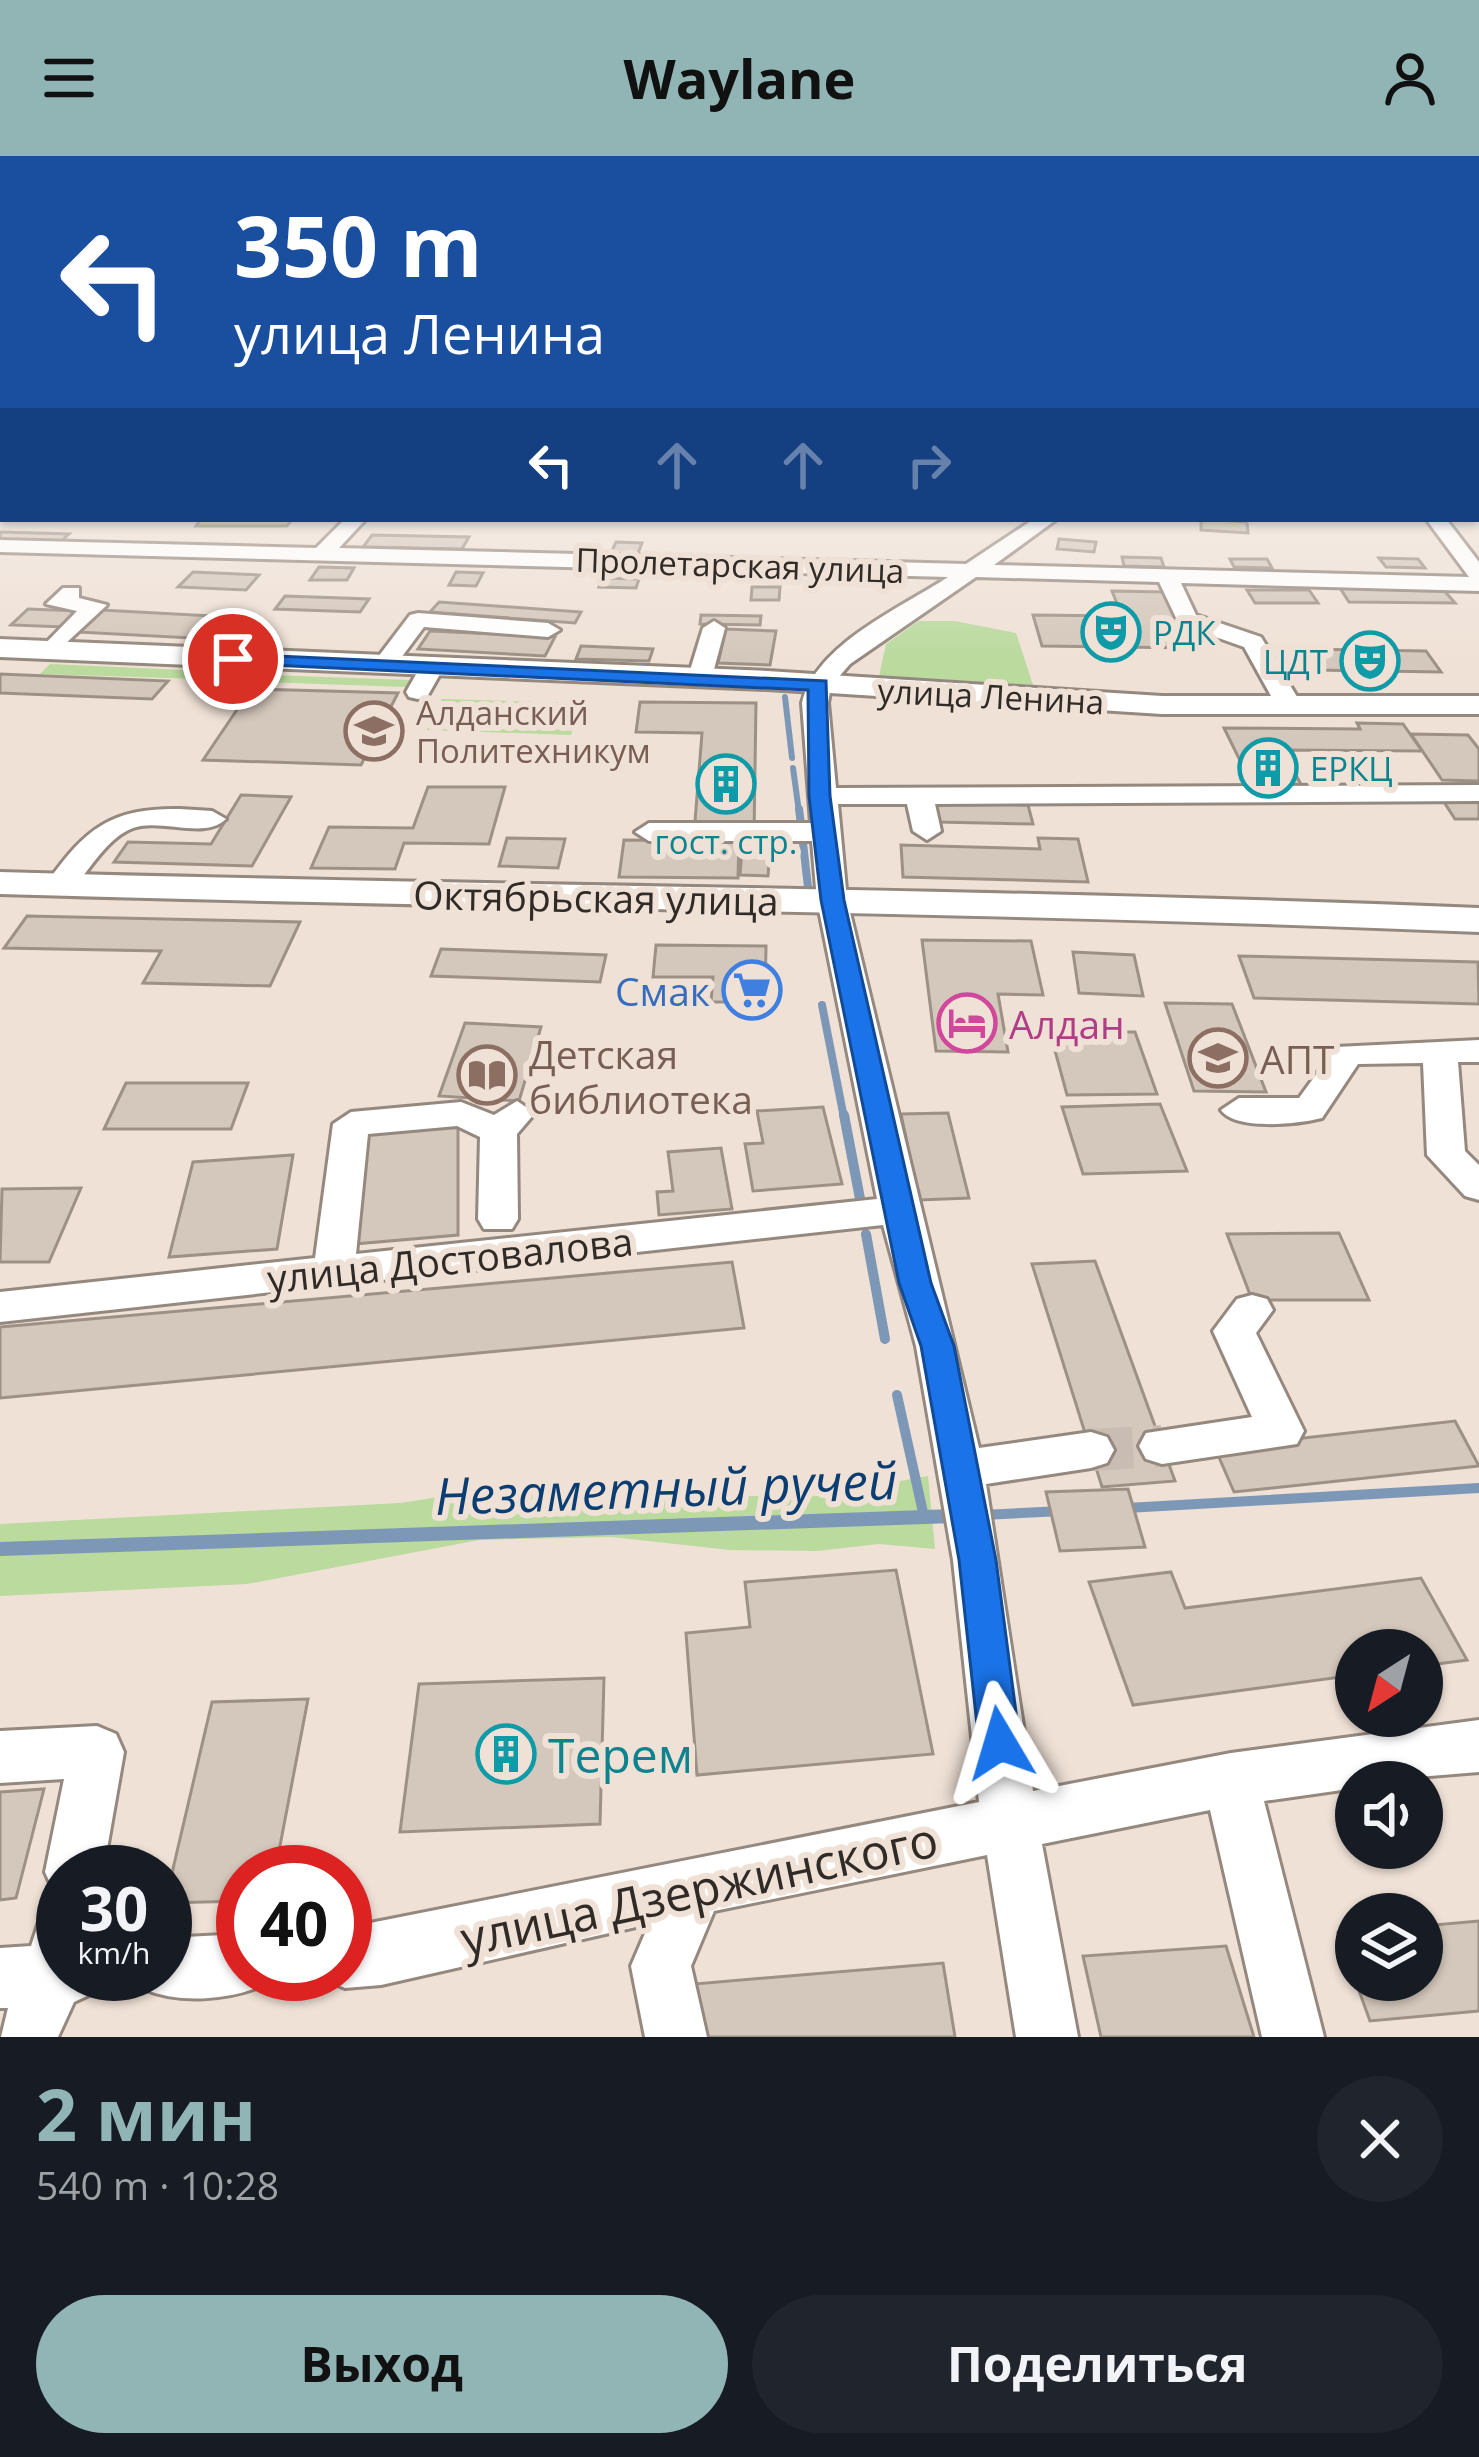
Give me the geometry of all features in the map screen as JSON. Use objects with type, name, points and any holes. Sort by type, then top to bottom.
[{"type":"main road","name":"улица Ленина","points":[[0,648],[384,665],[425,680],[700,677],[1162,705],[1479,705]]},
{"type":"main road","name":"Октябрьская улица","points":[[0,883],[470,897],[832,900],[1479,920]]},
{"type":"street","points":[[321,555],[353,522]]},
{"type":"street","points":[[1043,522],[886,625],[819,685],[814,703],[832,900],[915,1283],[938,1346],[977,1560],[1010,1825],[1048,2037]]},
{"type":"street","points":[[1438,522],[1479,580]]},
{"type":"street","name":"Пролетарская улица","points":[[0,546],[1479,580]]},
{"type":"street","points":[[1167,576],[1187,619],[1253,642],[1289,705]]},
{"type":"street","points":[[51,650],[96,605],[57,604],[70,592]]},
{"type":"street","points":[[384,665],[418,620],[548,630]]},
{"type":"street","points":[[700,677],[714,628]]},
{"type":"street","points":[[212,686],[233,659]]},
{"type":"street","points":[[649,832],[821,814],[919,796],[1479,793]]},
{"type":"street","points":[[919,796],[927,831]]},
{"type":"street","points":[[62,883],[107,828],[132,816],[212,820]]},
{"type":"street","points":[[1239,1110],[1309,1110],[1348,1054],[1479,1051]]},
{"type":"street","points":[[1439,1054],[1446,1155],[1479,1187]]},
{"type":"street","points":[[334,1272],[351,1124],[461,1114],[508,1122],[499,1219]]},
{"type":"street","name":"улица Достовалова","points":[[0,1307],[901,1210]]},
{"type":"street","points":[[1162,1446],[1282,1431],[1234,1331],[1252,1310]]},
{"type":"street","points":[[962,1486],[1090,1450]]},
{"type":"street","name":"улица Дзержинского","points":[[372,1956],[1231,1779],[1479,1746]]},
{"type":"street","points":[[0,1757],[97,1752],[79,1845]]},
{"type":"street","points":[[1231,1779],[1293,2037]]},
{"type":"street","points":[[676,2037],[661,1966],[695,1887]]},
{"type":"street","points":[[28,2031],[37,2001]]},
{"type":"green space","points":[[919,621],[955,621],[1016,633],[1033,685],[878,681],[886,644]]},
{"type":"green space","points":[[50,664],[206,671],[200,679],[40,674]]},
{"type":"green space","points":[[236,674],[410,680],[406,687],[230,681]]},
{"type":"green space","points":[[442,699],[582,703],[571,735],[427,730]]},
{"type":"green space","points":[[928,1476],[935,1549],[879,1544],[817,1551],[730,1550],[612,1537],[479,1540],[247,1584],[0,1596],[0,1524],[400,1503],[504,1487],[684,1496],[817,1496]]},
{"type":"building","points":[[199,522],[290,522],[287,526],[196,526]]},
{"type":"building","points":[[1201,522],[1247,522],[1248,533],[1201,530]]},
{"type":"building","points":[[0,532],[69,534],[58,544],[0,542]]},
{"type":"building","points":[[372,535],[469,537],[462,549],[363,547]]},
{"type":"building","points":[[1059,539],[1096,542],[1094,552],[1057,549]]},
{"type":"building","points":[[616,542],[642,543],[637,556],[610,555]]},
{"type":"building","points":[[1122,557],[1161,558],[1164,567],[1124,566]]},
{"type":"building","points":[[1379,558],[1418,559],[1425,568],[1386,567]]},
{"type":"building","points":[[1230,559],[1267,559],[1272,568],[1234,567]]},
{"type":"building","points":[[319,567],[354,568],[347,580],[310,580]]},
{"type":"building","points":[[193,572],[259,575],[246,590],[178,587]]},
{"type":"building","points":[[456,572],[483,573],[476,586],[449,585]]},
{"type":"building","points":[[603,578],[639,579],[636,588],[599,587]]},
{"type":"building","points":[[1338,585],[1441,587],[1455,603],[1349,602]]},
{"type":"building","points":[[752,587],[780,587],[779,600],[751,600]]},
{"type":"building","points":[[1247,590],[1309,590],[1318,603],[1255,603]]},
{"type":"building","points":[[1112,591],[1166,592],[1192,648],[1042,646],[1033,615],[1122,616]]},
{"type":"building","points":[[285,596],[369,599],[360,612],[275,609]]},
{"type":"building","points":[[439,602],[581,612],[575,623],[430,612]]},
{"type":"building","points":[[28,609],[81,611],[65,627],[11,625]]},
{"type":"building","points":[[101,610],[213,616],[192,638],[77,632]]},
{"type":"building","points":[[701,615],[761,616],[760,625],[700,624]]},
{"type":"building","points":[[224,619],[260,621],[245,639],[208,637]]},
{"type":"building","points":[[726,629],[776,631],[770,665],[718,663]]},
{"type":"building","points":[[430,631],[555,637],[545,656],[418,649]]},
{"type":"building","points":[[581,646],[653,649],[649,661],[576,659]]},
{"type":"building","name":"ЦДТ","points":[[1300,649],[1426,651],[1441,672],[1312,670]]},
{"type":"building","points":[[0,674],[168,681],[152,699],[0,693]]},
{"type":"building","points":[[251,689],[398,693],[361,765],[203,760]]},
{"type":"building","name":"гост. стр.","points":[[640,702],[756,703],[754,835],[694,834],[702,733],[636,732]]},
{"type":"building","name":"ЕРКЦ","points":[[1357,723],[1403,724],[1422,751],[1282,750],[1302,786],[1252,785],[1224,728],[1360,729]]},
{"type":"building","points":[[1411,734],[1468,735],[1479,749],[1479,781],[1442,780]]},
{"type":"building","points":[[428,787],[505,787],[489,844],[404,843],[395,869],[311,868],[329,827],[413,828]]},
{"type":"building","points":[[241,795],[291,797],[252,866],[114,862],[128,842],[211,844]]},
{"type":"building","points":[[1442,799],[1479,800],[1479,819],[1455,819]]},
{"type":"building","points":[[935,803],[1028,805],[1033,824],[937,822]]},
{"type":"building","points":[[743,835],[771,836],[768,876],[740,875]]},
{"type":"building","points":[[507,838],[565,839],[558,868],[499,866]]},
{"type":"building","points":[[1038,838],[1078,839],[1088,882],[903,877],[901,845],[1040,849]]},
{"type":"building","points":[[624,840],[739,841],[738,878],[619,877]]},
{"type":"building","points":[[27,916],[300,922],[270,986],[143,983],[161,951],[4,948]]},
{"type":"building","name":"Алдан","points":[[922,940],[1031,941],[1043,995],[998,994],[1008,1052],[936,1051]]},
{"type":"building","points":[[656,945],[766,946],[765,1002],[711,1002],[713,977],[653,977]]},
{"type":"building","points":[[441,949],[606,955],[600,982],[431,976]]},
{"type":"building","points":[[1073,952],[1134,955],[1143,996],[1079,993]]},
{"type":"building","points":[[1239,956],[1478,962],[1479,1004],[1254,998]]},
{"type":"building","name":"АПТ","points":[[1165,1003],[1232,1004],[1266,1092],[1194,1091]]},
{"type":"building","name":"Детская библиотека","points":[[465,1023],[541,1027],[519,1101],[439,1096]]},
{"type":"building","name":"АПТ","points":[[1050,1032],[1135,1032],[1157,1094],[1067,1095]]},
{"type":"building","points":[[126,1083],[248,1083],[231,1129],[104,1129]]},
{"type":"building","points":[[1160,1104],[1187,1171],[1083,1174],[1062,1107]]},
{"type":"building","points":[[823,1107],[842,1184],[753,1191],[745,1144],[763,1143],[757,1111]]},
{"type":"building","points":[[948,1113],[969,1198],[919,1200],[901,1114]]},
{"type":"building","points":[[458,1119],[458,1235],[354,1244],[363,1127]]},
{"type":"building","points":[[721,1148],[732,1209],[659,1215],[657,1192],[673,1191],[668,1152]]},
{"type":"building","points":[[293,1155],[277,1249],[169,1257],[193,1162]]},
{"type":"building","points":[[81,1188],[49,1262],[0,1262],[2,1189]]},
{"type":"building","points":[[1339,1233],[1369,1300],[1252,1300],[1227,1234]]},
{"type":"building","points":[[1095,1261],[1175,1481],[1102,1487],[1032,1264]]},
{"type":"building","points":[[732,1262],[744,1328],[0,1398],[0,1327]]},
{"type":"building","points":[[1455,1421],[1479,1466],[1234,1492],[1215,1448]]},
{"type":"building","points":[[1128,1489],[1145,1547],[1060,1551],[1046,1492]]},
{"type":"building","points":[[896,1570],[933,1754],[697,1775],[686,1633],[750,1627],[745,1582]]},
{"type":"building","points":[[1171,1572],[1185,1608],[1421,1578],[1467,1660],[1443,1663],[1443,1629],[1335,1629],[1335,1678],[1133,1705],[1089,1582]]},
{"type":"building","name":"Терем","points":[[604,1678],[600,1824],[400,1832],[419,1684]]},
{"type":"building","points":[[308,1699],[280,1845],[216,1845],[216,1902],[192,1902],[192,1845],[179,1845],[212,1702]]},
{"type":"building","points":[[44,1789],[16,1898],[0,1900],[0,1792]]},
{"type":"building","points":[[1479,1921],[1479,2011],[1370,2021],[1363,2001],[1443,2001],[1443,1924]]},
{"type":"building","points":[[1226,1946],[1254,2037],[1101,2037],[1083,1956]]},
{"type":"building","points":[[943,1963],[955,2037],[696,2037],[694,1984]]},
{"type":"waterway","points":[[785,697],[792,758]]},
{"type":"waterway","points":[[793,768],[799,812]]},
{"type":"waterway","points":[[799,809],[802,832]]},
{"type":"waterway","points":[[803,843],[809,896]]},
{"type":"waterway","points":[[822,1005],[844,1118]]},
{"type":"waterway","points":[[844,1115],[861,1204]]},
{"type":"waterway","points":[[866,1234],[885,1339]]},
{"type":"waterway","points":[[897,1395],[924,1517]]},
{"type":"waterway","name":"Незаметный ручей","points":[[1127,1508],[1479,1488]]},
{"type":"waterway","name":"Незаметный ручей","points":[[983,1515],[1062,1511]]},
{"type":"waterway","name":"Незаметный ручей","points":[[0,1549],[954,1516],[902,1518]]},
{"type":"tunnel","points":[[1091,1450],[1162,1446]]},
{"type":"place","name":"РДК","points":[[1111,632]]},
{"type":"place","name":"ЦДТ","points":[[1370,661]]},
{"type":"place","name":"Алданский Политехникум","points":[[374,731]]},
{"type":"place","name":"ЕРКЦ","points":[[1268,768]]},
{"type":"place","name":"гост. стр.","points":[[726,784]]},
{"type":"place","name":"Смак","points":[[752,990]]},
{"type":"place","name":"Алдан","points":[[967,1023]]},
{"type":"place","name":"АПТ","points":[[1218,1058]]},
{"type":"place","name":"Детская библиотека","points":[[487,1075]]},
{"type":"place","name":"Терем","points":[[506,1754]]},
{"type":"route","points":[[233,659],[819,685],[814,703],[822,832],[832,900],[844,934],[915,1283],[938,1346],[977,1560],[1000,1743]]}]
